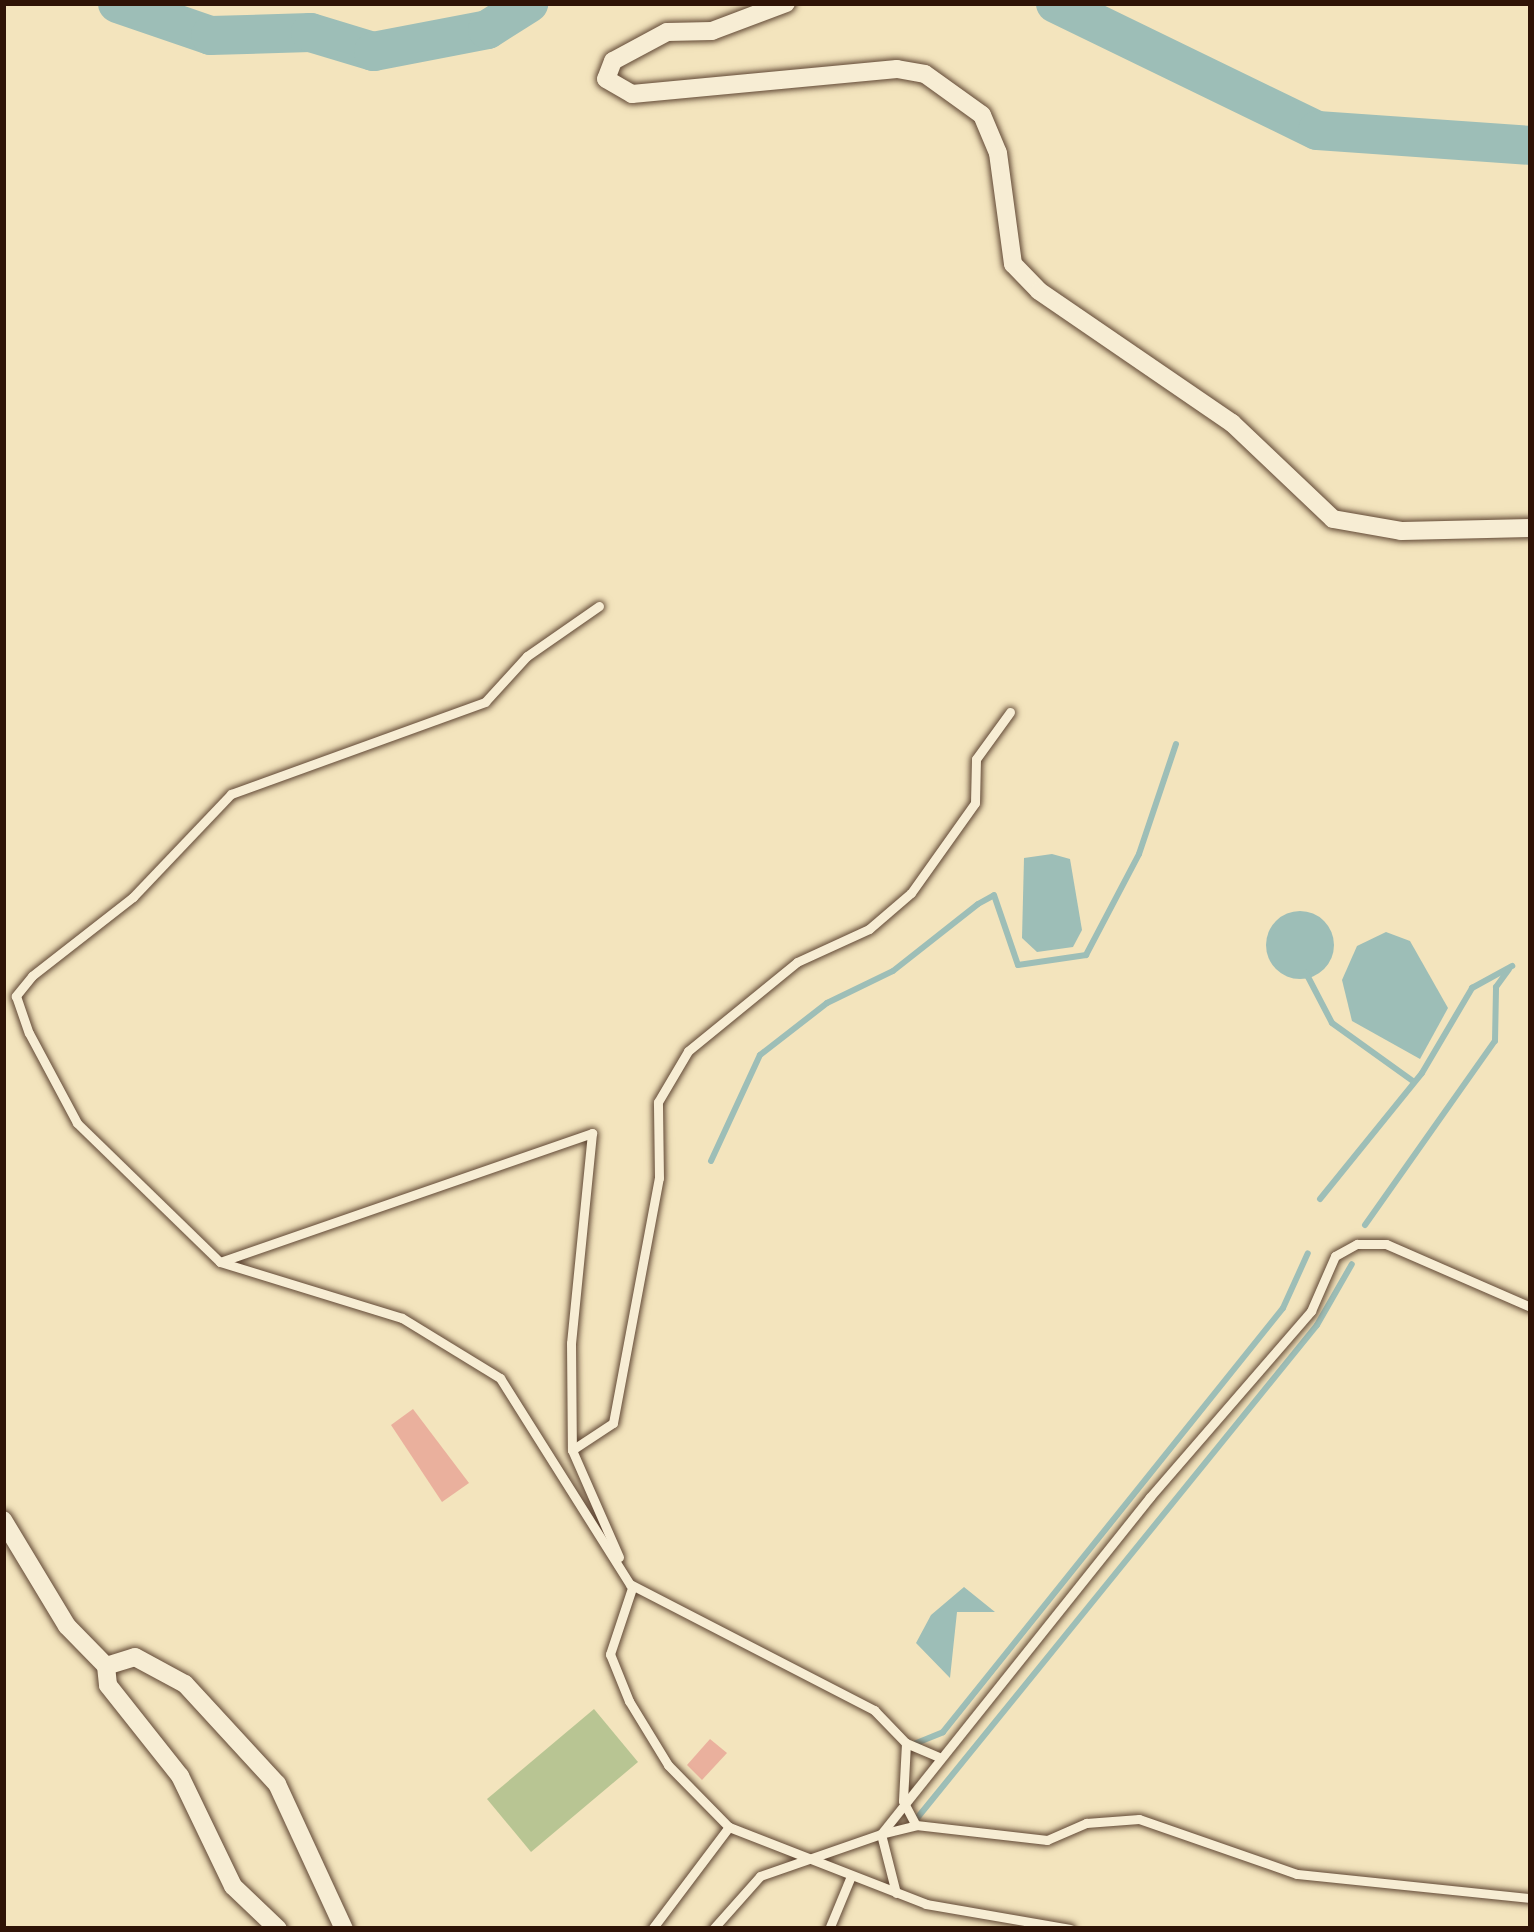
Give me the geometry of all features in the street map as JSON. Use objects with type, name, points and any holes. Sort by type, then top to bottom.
[{"type":"street","points":[[786,3],[712,32],[667,32],[613,61],[606,79],[632,94],[857,72],[925,74],[982,116],[998,153],[1013,264],[1040,291],[1232,423],[1333,519],[1401,531],[1531,528]]},
{"type":"street","points":[[3,1520],[67,1626],[106,1666],[108,1685],[180,1776],[233,1886],[278,1929]]},
{"type":"street","points":[[106,1666],[136,1657],[184,1684],[277,1784],[344,1929]]},
{"type":"lane","points":[[599,606],[527,656],[485,703],[231,794],[133,896],[16,996],[76,1123],[220,1262],[402,1318],[500,1378],[632,1588],[874,1710],[906,1743],[939,1756]]},
{"type":"lane","points":[[572,1450],[613,1423],[659,1178],[658,1102],[688,1051],[797,962],[868,929],[911,893],[975,803],[976,759],[1010,712]]},
{"type":"lane","points":[[220,1262],[592,1133],[571,1343],[572,1450],[632,1588],[610,1654],[629,1701],[668,1765],[730,1827],[896,1893],[1070,1929]]},
{"type":"lane","points":[[896,1893],[881,1834],[939,1756],[1312,1311],[1335,1256],[1357,1244],[1386,1244],[1531,1307]]},
{"type":"lane","points":[[906,1743],[904,1801],[916,1825]]},
{"type":"lane","points":[[713,1929],[760,1876],[916,1825],[1048,1840],[1086,1823],[1139,1820],[1297,1874],[1531,1898]]},
{"type":"lane","points":[[652,1929],[730,1827]]},
{"type":"lane","points":[[829,1929],[851,1876]]},
{"type":"green space","points":[[594,1709],[638,1762],[531,1852],[487,1799]]},
{"type":"water","points":[[1052,854],[1070,859],[1082,930],[1073,947],[1037,952],[1022,938],[1024,858]]},
{"type":"water","points":[[1300,911],[1324,921],[1334,945],[1324,969],[1300,979],[1276,969],[1266,945],[1276,921]]},
{"type":"water","points":[[1386,932],[1410,941],[1448,1008],[1420,1059],[1352,1021],[1342,980],[1357,946]]},
{"type":"water","points":[[964,1587],[995,1612],[957,1612],[950,1678],[916,1643],[931,1615]]},
{"type":"building","points":[[413,1409],[469,1483],[442,1502],[391,1425]]},
{"type":"building","points":[[710,1739],[727,1753],[702,1780],[687,1765]]},
{"type":"waterway","points":[[117,3],[210,35],[310,32],[373,51],[487,29],[528,3]]},
{"type":"waterway","points":[[1055,3],[1317,130],[1531,145]]},
{"type":"waterway","points":[[711,1161],[760,1055],[827,1003],[893,971],[994,895],[1018,965],[1086,955],[1139,854],[1176,744]]},
{"type":"waterway","points":[[1320,1199],[1422,1073],[1472,988],[1512,966]]},
{"type":"waterway","points":[[1365,1225],[1495,1041],[1496,987],[1509,969]]},
{"type":"waterway","points":[[1306,973],[1332,1023],[1414,1082]]},
{"type":"waterway","points":[[914,1744],[943,1732],[1283,1308],[1308,1253]]},
{"type":"waterway","points":[[918,1817],[1317,1325],[1352,1264]]}]
